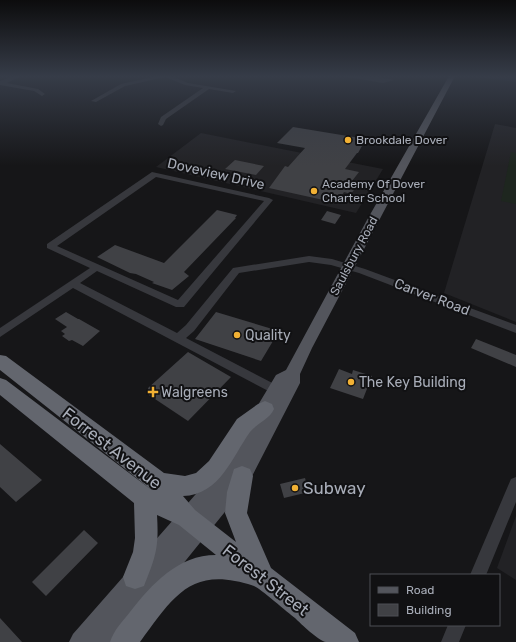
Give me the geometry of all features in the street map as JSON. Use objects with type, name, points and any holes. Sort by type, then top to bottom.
[{"type":"highway","name":"Forrest Avenue","points":[[0,361],[152,490],[194,523]]},
{"type":"highway","name":"Forrest Avenue","points":[[0,385],[152,490]]},
{"type":"highway","points":[[135,577],[145,552],[152,490],[185,486],[206,479],[216,468],[244,424],[265,409]]},
{"type":"highway","points":[[242,476],[238,492],[236,513],[263,577]]},
{"type":"highway","name":"Forest Street","points":[[194,523],[346,642]]},
{"type":"highway","points":[[124,642],[170,583],[183,574],[199,567],[219,566],[241,570],[263,577]]},
{"type":"main road","name":"Saulsbury Road","points":[[194,523],[242,476],[292,383],[292,374],[348,266],[436,106]]},
{"type":"main road","name":"Saulsbury Road","points":[[194,523],[230,468],[282,380],[292,374]]},
{"type":"main road","points":[[81,642],[135,577],[194,523]]},
{"type":"main road","points":[[105,642],[194,523]]},
{"type":"street","points":[[161,124],[163,118],[180,106]]},
{"type":"street","name":"Doveview Drive","points":[[155,174],[269,200],[180,305],[97,267],[50,246],[155,174]]},
{"type":"street","name":"Carver Road","points":[[236,270],[309,259],[324,260],[348,266],[516,329]]},
{"type":"street","points":[[178,339],[190,328],[236,270],[215,264]]},
{"type":"street","points":[[0,333],[97,267]]},
{"type":"street","points":[[72,284],[276,390]]},
{"type":"street","points":[[478,574],[516,484]]},
{"type":"street","points":[[450,642],[457,626]]},
{"type":"shaded area","points":[[495,124],[516,128],[516,322],[444,293]]},
{"type":"shaded area","name":"Academy Of Dover Charter School","points":[[201,133],[383,169],[356,213],[156,167]]},
{"type":"shaded area","points":[[511,152],[516,153],[516,204],[501,201]]},
{"type":"shaded area","points":[[516,516],[516,580],[497,568]]},
{"type":"building","points":[[293,127],[366,139],[358,153],[345,169],[359,172],[352,181],[359,183],[351,194],[344,192],[337,203],[269,188],[285,166],[288,167],[305,148],[277,143]]},
{"type":"building","points":[[235,160],[264,166],[256,175],[225,169]]},
{"type":"building","points":[[217,210],[237,215],[236,218],[184,272],[189,276],[172,290],[152,283],[154,282],[130,273],[97,257],[115,245],[164,263]]},
{"type":"building","points":[[327,211],[341,215],[335,224],[321,220]]},
{"type":"building","points":[[66,312],[100,331],[83,346],[72,340],[69,341],[62,336],[65,334],[61,331],[67,327],[55,319]]},
{"type":"building","name":"Quality","points":[[216,312],[279,331],[261,361],[195,339]]},
{"type":"building","points":[[476,339],[516,355],[516,367],[471,348]]},
{"type":"building","points":[[188,352],[231,377],[188,421],[149,395],[148,388]]},
{"type":"building","name":"The Key Building","points":[[339,369],[352,374],[353,370],[372,376],[363,399],[330,388]]},
{"type":"building","points":[[0,444],[42,480],[16,502],[0,487]]},
{"type":"building","name":"Subway","points":[[305,478],[309,492],[284,498],[280,484]]},
{"type":"building","points":[[84,530],[98,543],[46,596],[32,582]]},
{"type":"building","points":[[0,618],[22,642],[0,642]]},
{"type":"place","name":"Brookdale Dover","points":[[348,140]]},
{"type":"place","name":"Academy Of Dover Charter School","points":[[314,191]]},
{"type":"place","name":"Quality","points":[[237,335]]},
{"type":"place","name":"The Key Building","points":[[351,382]]},
{"type":"place","name":"Walgreens","points":[[153,392]]},
{"type":"place","name":"Subway","points":[[295,488]]}]
